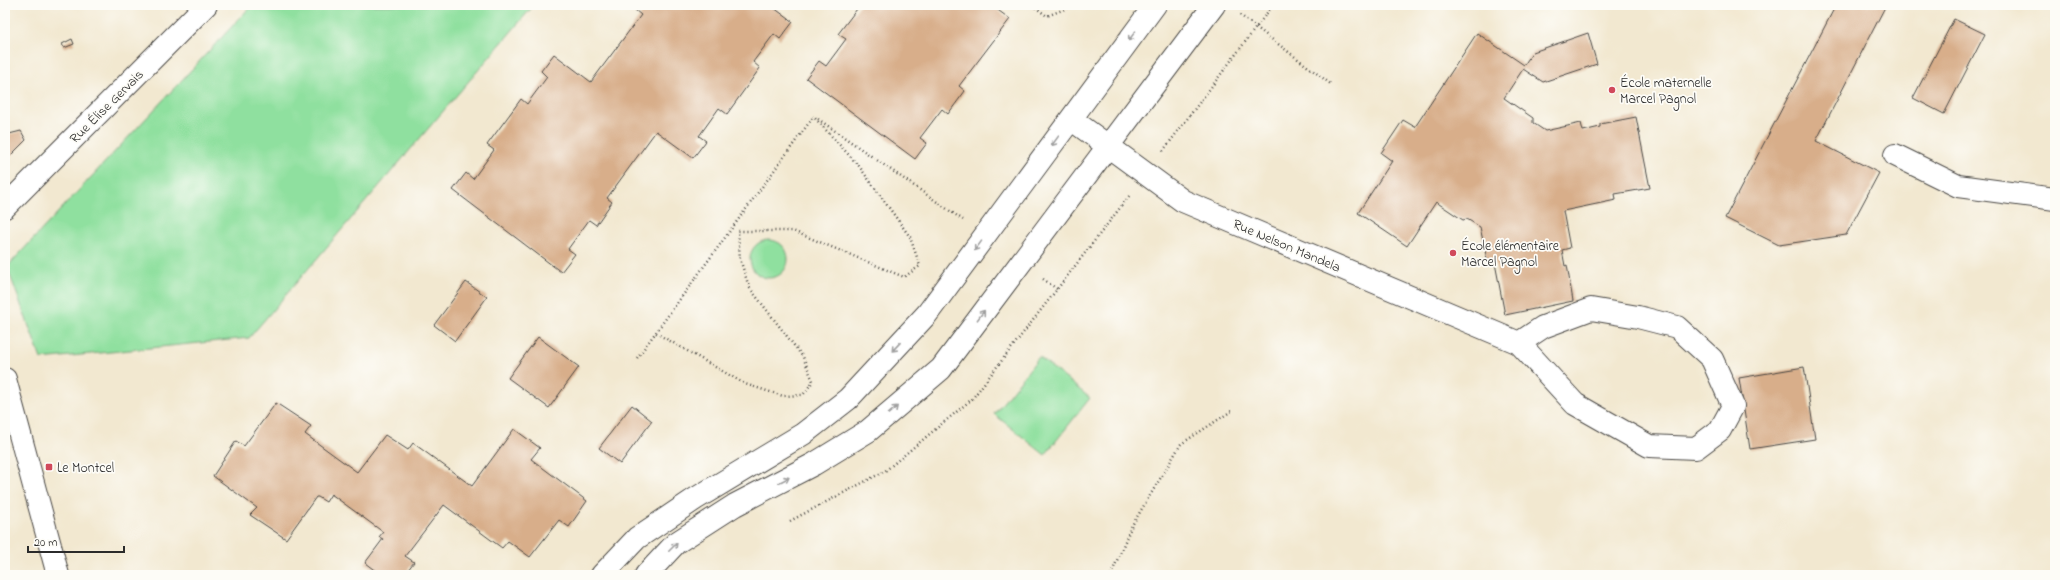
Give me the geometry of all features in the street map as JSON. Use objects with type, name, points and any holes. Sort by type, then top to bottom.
[{"type":"street","points":[[602,575],[637,538],[695,500],[802,434],[848,399],[927,314],[1155,5]]},
{"type":"street","points":[[646,575],[676,543],[735,505],[814,464],[868,431],[941,369],[1214,5]]},
{"type":"street","name":"Rue Élise Gervais","points":[[5,207],[202,7]]},
{"type":"street","name":"Rue Nelson Mandela","points":[[1071,119],[1183,201],[1518,343],[1575,404],[1649,446],[1696,448],[1720,430],[1733,406],[1712,359],[1677,327],[1638,317],[1591,309],[1542,326],[1518,343]]},
{"type":"street","points":[[1895,155],[1958,186],[2055,199]]},
{"type":"street","points":[[5,379],[58,575]]},
{"type":"path","points":[[1032,5],[1047,16],[1075,5]]},
{"type":"path","points":[[790,521],[885,471],[972,399],[1146,174],[1274,5]]},
{"type":"path","points":[[1239,14],[1332,85]]},
{"type":"path","points":[[813,116],[986,235]]},
{"type":"path","points":[[656,333],[745,384],[783,396],[803,395],[813,381],[802,356],[749,287],[740,259],[738,231],[793,231],[904,277],[920,266],[910,237],[859,166],[813,116]]},
{"type":"path","points":[[637,358],[813,116]]},
{"type":"path","points":[[1021,262],[1057,290]]},
{"type":"path","points":[[1111,575],[1131,527],[1181,444],[1233,410]]},
{"type":"green space","points":[[252,5],[534,5],[249,338],[41,359],[7,267]]},
{"type":"green space","points":[[765,240],[773,240],[783,245],[787,252],[787,266],[783,273],[773,278],[765,278],[755,273],[753,270],[750,263],[750,255],[755,245],[758,243]]},
{"type":"green space","points":[[1039,357],[1090,398],[1045,455],[994,414]]},
{"type":"building","points":[[638,5],[770,5],[793,22],[780,39],[774,34],[753,62],[760,68],[727,114],[719,108],[699,136],[706,141],[693,158],[656,131],[607,198],[612,202],[596,225],[589,220],[568,249],[575,254],[561,272],[453,190],[466,173],[473,179],[494,150],[487,145],[521,99],[527,104],[547,77],[541,71],[554,54],[591,82],[641,15],[635,10]]},
{"type":"building","points":[[860,5],[991,5],[1010,19],[959,86],[965,91],[948,114],[942,109],[920,138],[927,143],[915,159],[806,78],[819,61],[826,66],[846,39],[838,34]]},
{"type":"building","points":[[1836,5],[1886,5],[1816,141],[1879,173],[1846,235],[1779,245],[1725,218]]},
{"type":"building","points":[[1954,19],[1985,34],[1944,114],[1913,98]]},
{"type":"building","points":[[1477,33],[1524,65],[1533,52],[1588,33],[1597,64],[1543,82],[1523,69],[1504,98],[1533,118],[1533,123],[1545,131],[1581,123],[1583,131],[1600,127],[1600,124],[1636,117],[1650,188],[1615,194],[1616,200],[1563,211],[1570,248],[1562,250],[1565,266],[1567,265],[1573,301],[1505,315],[1495,263],[1488,264],[1480,227],[1467,219],[1463,220],[1436,202],[1407,246],[1358,213],[1392,161],[1381,153],[1403,120],[1415,127]]},
{"type":"building","points":[[72,39],[74,44],[64,48],[62,44]]},
{"type":"building","points":[[21,131],[26,140],[5,161],[5,135]]},
{"type":"building","points":[[466,282],[487,297],[455,341],[434,325]]},
{"type":"building","points":[[538,337],[579,367],[549,408],[508,378]]},
{"type":"building","points":[[1804,367],[1815,439],[1750,449],[1739,378]]},
{"type":"building","points":[[276,403],[311,426],[305,434],[357,472],[385,435],[408,450],[413,443],[472,486],[514,429],[540,448],[531,459],[587,501],[569,527],[559,520],[530,557],[508,541],[502,548],[444,505],[405,556],[414,562],[404,575],[381,575],[365,563],[383,539],[379,537],[383,532],[331,494],[326,502],[316,497],[286,539],[250,515],[257,508],[213,476],[236,441],[244,446]]},
{"type":"building","points":[[632,405],[652,421],[620,464],[599,448]]},
{"type":"place","name":"École maternelle Marcel Pagnol","points":[[1612,90]]},
{"type":"place","name":"École élémentaire Marcel Pagnol","points":[[1453,253]]},
{"type":"place","name":"Le Montcel","points":[[49,467]]}]
